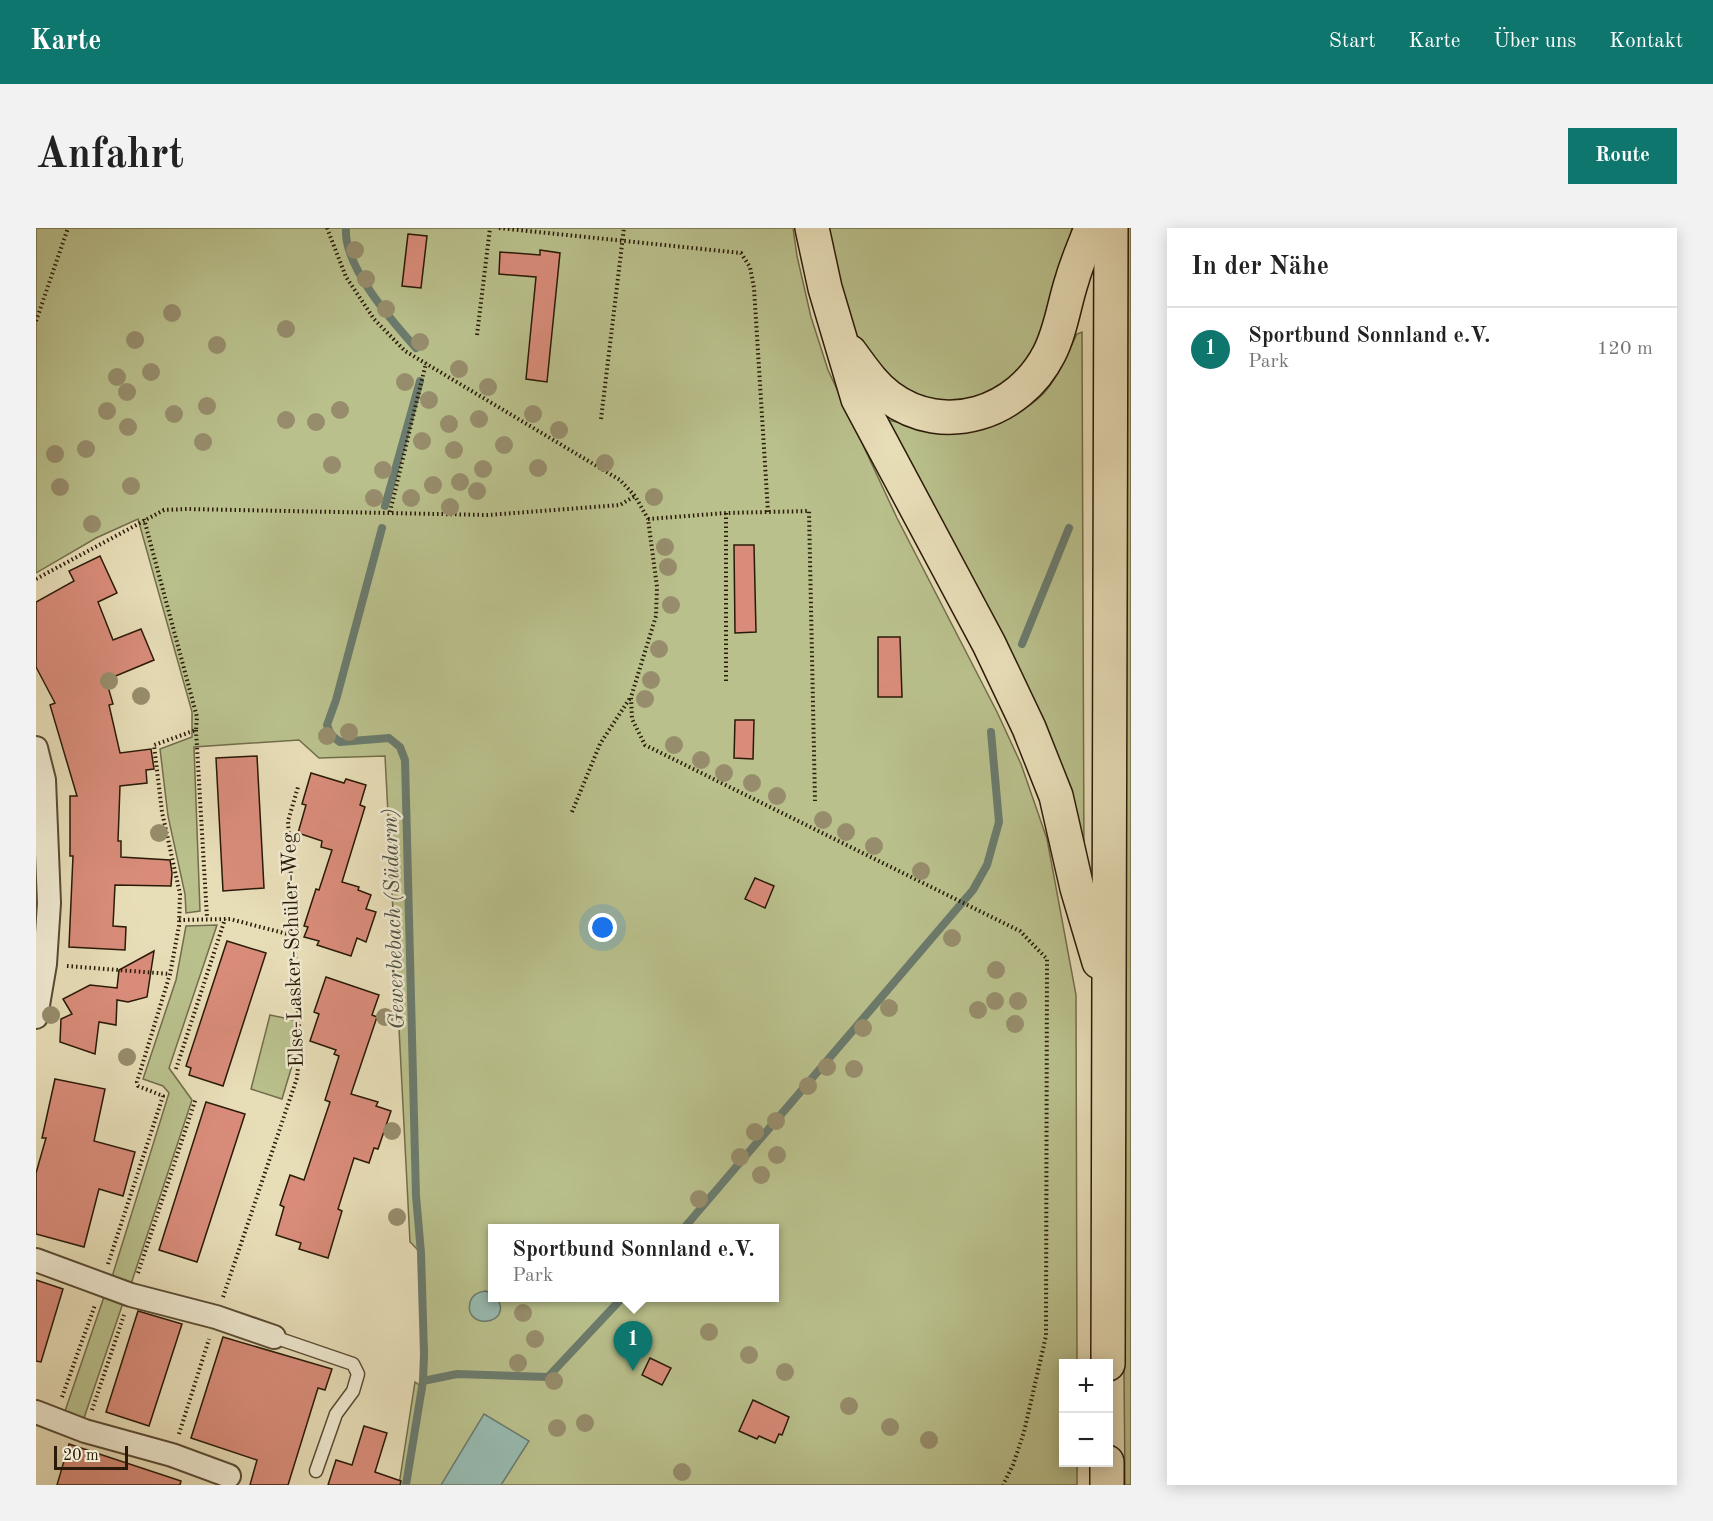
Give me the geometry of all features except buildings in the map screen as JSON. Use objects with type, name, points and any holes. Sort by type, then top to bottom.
[{"type":"highway","points":[[812,228],[825,288],[858,399],[989,644],[1029,728],[1056,796],[1077,888],[1109,995]]},
{"type":"highway","points":[[840,338],[871,380],[890,398],[907,407],[939,418],[966,417],[984,413],[1003,404],[1018,392],[1035,375],[1049,355],[1072,279],[1091,228]]},
{"type":"highway","points":[[1108,1359],[1111,228]]},
{"type":"highway","points":[[1107,1467],[1107,1485]]},
{"type":"street","points":[[36,748],[44,780],[49,903],[45,964],[36,1017]]},
{"type":"street","points":[[36,1260],[131,1295],[216,1317],[274,1336]]},
{"type":"street","points":[[46,1415],[85,1431],[172,1455],[229,1476]]},
{"type":"lane","points":[[274,1336],[353,1364],[358,1374],[353,1391],[336,1414],[316,1471]]},
{"type":"path","points":[[36,321],[68,228]]},
{"type":"path","points":[[327,228],[346,276],[374,319],[405,351],[620,480],[635,496],[648,519],[657,587],[656,616],[631,697],[600,744],[572,812]]},
{"type":"path","points":[[477,335],[490,228]]},
{"type":"path","points":[[499,228],[741,252],[750,267],[754,288],[768,512]]},
{"type":"path","points":[[601,419],[624,228]]},
{"type":"path","points":[[390,512],[426,363]]},
{"type":"path","points":[[36,579],[164,510],[187,508],[488,514],[620,505],[635,496]]},
{"type":"path","points":[[648,519],[726,513],[809,511],[815,801]]},
{"type":"path","points":[[726,513],[726,682]]},
{"type":"path","points":[[144,519],[197,717],[207,918]]},
{"type":"path","points":[[631,697],[632,719],[645,745],[1020,931],[1047,959],[1046,1336],[1024,1432],[1013,1465],[1003,1485]]},
{"type":"path","points":[[46,1415],[102,1284],[163,1096],[138,1086],[137,1082],[170,974],[179,920],[180,894],[162,812],[154,745],[196,730]]},
{"type":"path","name":"Else-Lasker-Schüler-Weg","points":[[172,1455],[297,1078],[300,1046],[288,821],[298,787]]},
{"type":"path","points":[[176,1069],[225,919]]},
{"type":"path","points":[[179,920],[230,919],[294,936]]},
{"type":"path","points":[[45,964],[170,974]]},
{"type":"path","points":[[85,1431],[196,1098]]},
{"type":"green space","points":[[36,228],[793,228],[811,317],[828,370],[897,518],[997,712],[1021,764],[1047,839],[1076,995],[1077,1359],[1059,1359],[1059,1467],[1077,1467],[1077,1485],[399,1485],[415,1382],[425,1389],[427,1353],[421,1253],[410,1242],[385,756],[319,758],[299,740],[194,747],[200,911],[186,913],[185,894],[168,816],[160,749],[192,737],[192,712],[138,519],[96,538],[36,573]]},
{"type":"green space","points":[[823,228],[1072,228],[1058,300],[1020,376],[955,407],[904,393],[850,330]]},
{"type":"green space","points":[[1128,228],[1131,228],[1131,1485],[1125,1485],[1120,924]]},
{"type":"green space","points":[[1082,332],[1084,864],[883,419],[951,433],[974,430],[1000,421],[1025,408],[1043,394],[1058,373],[1077,334]]},
{"type":"green space","points":[[217,925],[169,1068],[192,1100],[131,1284],[112,1277],[169,1093],[163,1086],[143,1079],[176,980],[186,926]]},
{"type":"green space","points":[[270,1015],[294,1020],[294,1059],[282,1099],[251,1089]]},
{"type":"green space","points":[[106,1291],[125,1297],[83,1421],[64,1414]]},
{"type":"water","points":[[488,1292],[488,1302],[498,1302],[499,1314],[494,1319],[480,1321],[470,1311],[472,1297],[478,1293]]},
{"type":"water","points":[[484,1414],[529,1441],[501,1485],[441,1485]]},
{"type":"waterway","name":"Gewerbebach (Südarm)","points":[[346,228],[347,243],[361,276],[383,308],[416,348]]},
{"type":"waterway","name":"Gewerbebach (Südarm)","points":[[385,506],[420,381]]},
{"type":"waterway","name":"Gewerbebach (Südarm)","points":[[382,528],[336,700],[327,725],[331,735],[340,742],[389,738],[400,747],[405,760],[416,1196],[421,1253],[424,1354],[423,1381],[406,1485]]},
{"type":"waterway","points":[[1022,644],[1069,528]]},
{"type":"waterway","points":[[687,1224],[973,890],[987,865],[999,822],[991,732]]},
{"type":"waterway","points":[[423,1381],[457,1374],[548,1377],[618,1302]]},
{"type":"place","name":"Sportbund Sonnland e.V.","points":[[633,1371]]}]
